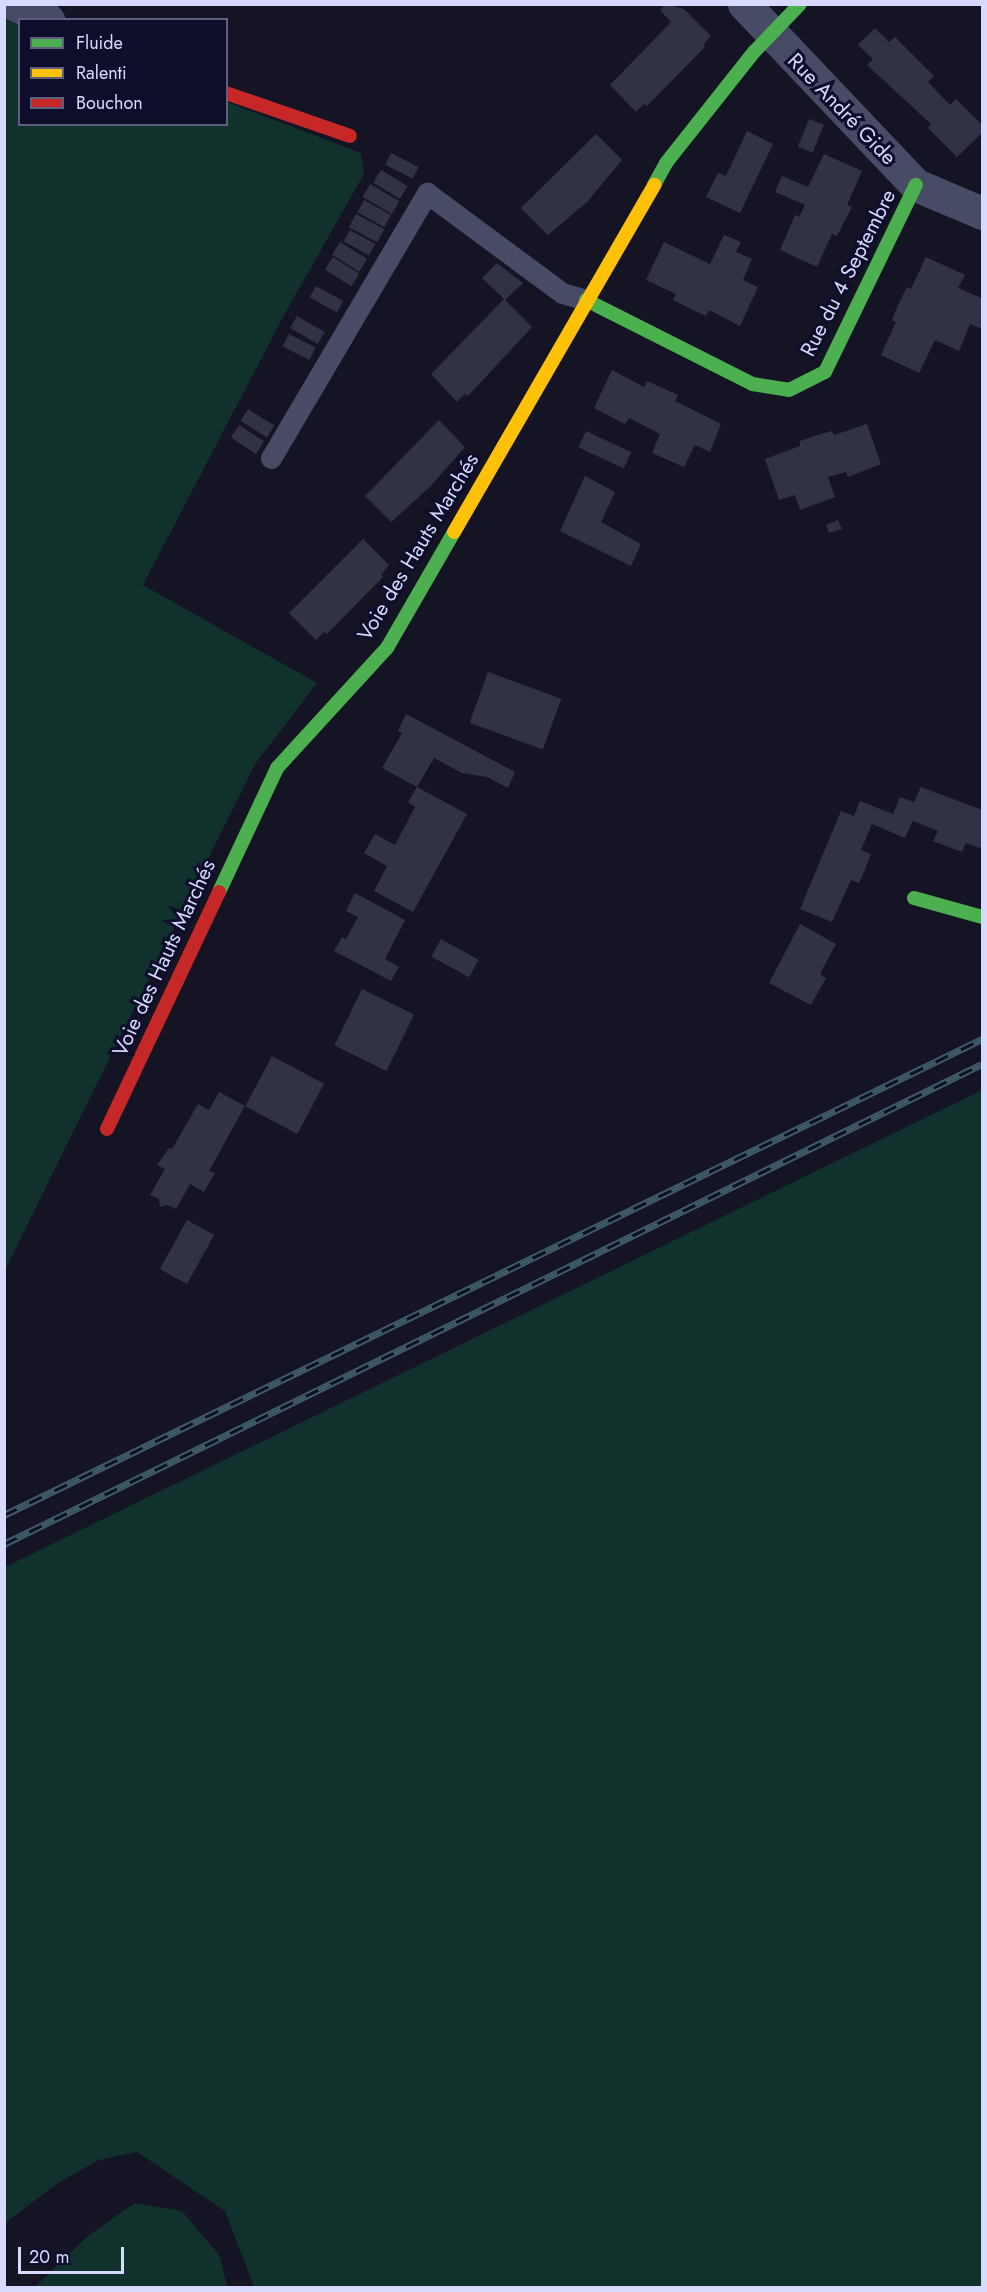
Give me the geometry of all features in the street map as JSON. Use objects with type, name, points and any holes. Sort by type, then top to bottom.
[{"type":"street","points":[[14,4],[44,18]]},
{"type":"street","name":"Rue André Gide","points":[[744,4],[771,36],[916,185],[982,213]]},
{"type":"street","name":"Voie des Hauts Marchés","points":[[107,1129],[277,768],[351,682],[387,648],[666,164],[800,4]]},
{"type":"street","points":[[228,94],[350,136]]},
{"type":"street","name":"Rue du 4 Septembre","points":[[586,300],[752,384],[789,390],[825,372],[916,185]]},
{"type":"street","points":[[914,898],[982,917]]},
{"type":"lane","points":[[271,458],[427,193],[562,293],[586,300]]},
{"type":"green space","points":[[5,18],[18,24],[18,126],[228,126],[228,102],[361,153],[364,174],[283,317],[143,585],[317,683],[255,764],[5,1270]]},
{"type":"green space","points":[[982,1090],[982,2287],[254,2287],[225,2211],[137,2152],[99,2160],[58,2183],[5,2223],[5,1567]]},
{"type":"green space","points":[[135,2203],[182,2211],[220,2256],[227,2287],[35,2287],[89,2235]]},
{"type":"building","points":[[665,4],[684,9],[711,36],[703,45],[705,47],[647,106],[644,104],[636,112],[610,85],[671,22],[660,10]]},
{"type":"building","points":[[875,28],[889,42],[895,37],[934,76],[928,82],[950,105],[956,99],[982,125],[982,133],[957,157],[928,128],[931,124],[867,65],[873,59],[858,45]]},
{"type":"building","points":[[809,119],[824,125],[813,153],[798,147]]},
{"type":"building","points":[[747,131],[773,144],[740,213],[706,197],[718,173],[726,176]]},
{"type":"building","points":[[596,134],[622,160],[587,202],[548,235],[521,208]]},
{"type":"building","points":[[391,153],[419,167],[413,179],[385,165]]},
{"type":"building","points":[[824,154],[862,171],[847,205],[852,207],[837,236],[832,234],[817,267],[780,250],[795,215],[799,217],[805,205],[775,192],[782,176],[808,187]]},
{"type":"building","points":[[381,170],[408,186],[400,199],[373,183]]},
{"type":"building","points":[[370,184],[399,201],[392,214],[362,197]]},
{"type":"building","points":[[364,200],[391,215],[384,227],[357,212]]},
{"type":"building","points":[[356,214],[384,229],[377,242],[349,227]]},
{"type":"building","points":[[350,230],[375,244],[369,255],[344,241]]},
{"type":"building","points":[[724,235],[741,242],[736,252],[752,259],[743,280],[758,287],[740,326],[709,310],[706,316],[689,308],[673,300],[676,294],[646,280],[664,242],[710,264]]},
{"type":"building","points":[[340,242],[367,259],[359,272],[332,255]]},
{"type":"building","points":[[333,257],[359,273],[351,286],[325,270]]},
{"type":"building","points":[[926,257],[965,275],[958,288],[981,298],[982,294],[982,329],[970,324],[959,351],[935,340],[919,373],[881,355],[896,322],[892,320],[898,305],[907,287],[911,289]]},
{"type":"building","points":[[497,263],[523,283],[505,300],[532,327],[468,396],[465,394],[457,402],[431,374],[504,299],[482,278]]},
{"type":"building","points":[[316,286],[343,301],[337,312],[310,297]]},
{"type":"building","points":[[297,316],[325,332],[318,344],[290,328]]},
{"type":"building","points":[[289,334],[316,348],[309,360],[283,346]]},
{"type":"building","points":[[612,370],[644,387],[647,381],[678,395],[675,401],[721,424],[710,452],[695,445],[684,467],[652,453],[660,434],[629,418],[625,424],[594,408]]},
{"type":"building","points":[[248,409],[274,425],[267,437],[241,421]]},
{"type":"building","points":[[439,420],[465,447],[430,487],[391,522],[365,496]]},
{"type":"building","points":[[867,424],[881,464],[848,477],[846,472],[828,477],[835,497],[800,510],[795,495],[779,500],[765,459],[800,446],[800,441],[814,436],[832,431],[834,435]]},
{"type":"building","points":[[239,425],[264,441],[256,454],[231,438]]},
{"type":"building","points":[[586,431],[631,452],[624,468],[578,447]]},
{"type":"building","points":[[585,476],[615,492],[601,522],[641,544],[631,566],[560,531]]},
{"type":"building","points":[[838,520],[842,529],[829,533],[826,525]]},
{"type":"building","points":[[363,539],[389,565],[381,575],[383,577],[327,634],[324,632],[316,640],[289,613]]},
{"type":"building","points":[[488,672],[561,699],[543,749],[470,723]]},
{"type":"building","points":[[406,714],[515,772],[508,788],[487,777],[462,773],[434,758],[417,787],[382,768],[402,733],[398,731]]},
{"type":"building","points":[[417,787],[467,814],[413,912],[374,891],[387,866],[364,853],[375,834],[395,845],[415,807],[408,802]]},
{"type":"building","points":[[921,787],[982,810],[982,849],[966,843],[962,852],[933,841],[938,831],[913,821],[905,838],[872,824],[861,850],[871,854],[864,872],[859,883],[851,880],[832,922],[800,909],[841,811],[854,816],[860,801],[893,814],[900,797],[914,802]]},
{"type":"building","points":[[355,893],[405,920],[385,959],[399,967],[391,981],[334,951],[342,937],[346,939],[358,917],[346,911]]},
{"type":"building","points":[[800,924],[836,944],[820,974],[826,978],[811,1005],[769,983]]},
{"type":"building","points":[[441,939],[479,960],[469,977],[431,956]]},
{"type":"building","points":[[362,989],[414,1014],[387,1071],[334,1046]]},
{"type":"building","points":[[272,1056],[324,1084],[297,1134],[245,1106]]},
{"type":"building","points":[[219,1092],[245,1106],[209,1171],[215,1173],[204,1192],[190,1184],[176,1209],[167,1205],[160,1207],[159,1199],[150,1195],[165,1169],[157,1165],[169,1148],[172,1149],[198,1104],[209,1110]]},
{"type":"building","points":[[187,1220],[214,1235],[187,1284],[160,1269]]},
{"type":"railway","points":[[4,1515],[982,1039]]},
{"type":"railway","points":[[4,1544],[982,1064]]},
{"type":"traffic: fast","points":[[654,185],[666,163],[754,52],[800,4]]},
{"type":"traffic: fast","points":[[586,300],[752,384],[789,390],[825,372],[916,185]]},
{"type":"traffic: fast","points":[[219,892],[277,768],[387,648],[454,532]]},
{"type":"traffic: fast","points":[[914,898],[982,917]]},
{"type":"traffic: slow","points":[[454,532],[654,185]]},
{"type":"traffic: jam","points":[[228,94],[350,136]]},
{"type":"traffic: jam","points":[[107,1129],[219,892]]}]
